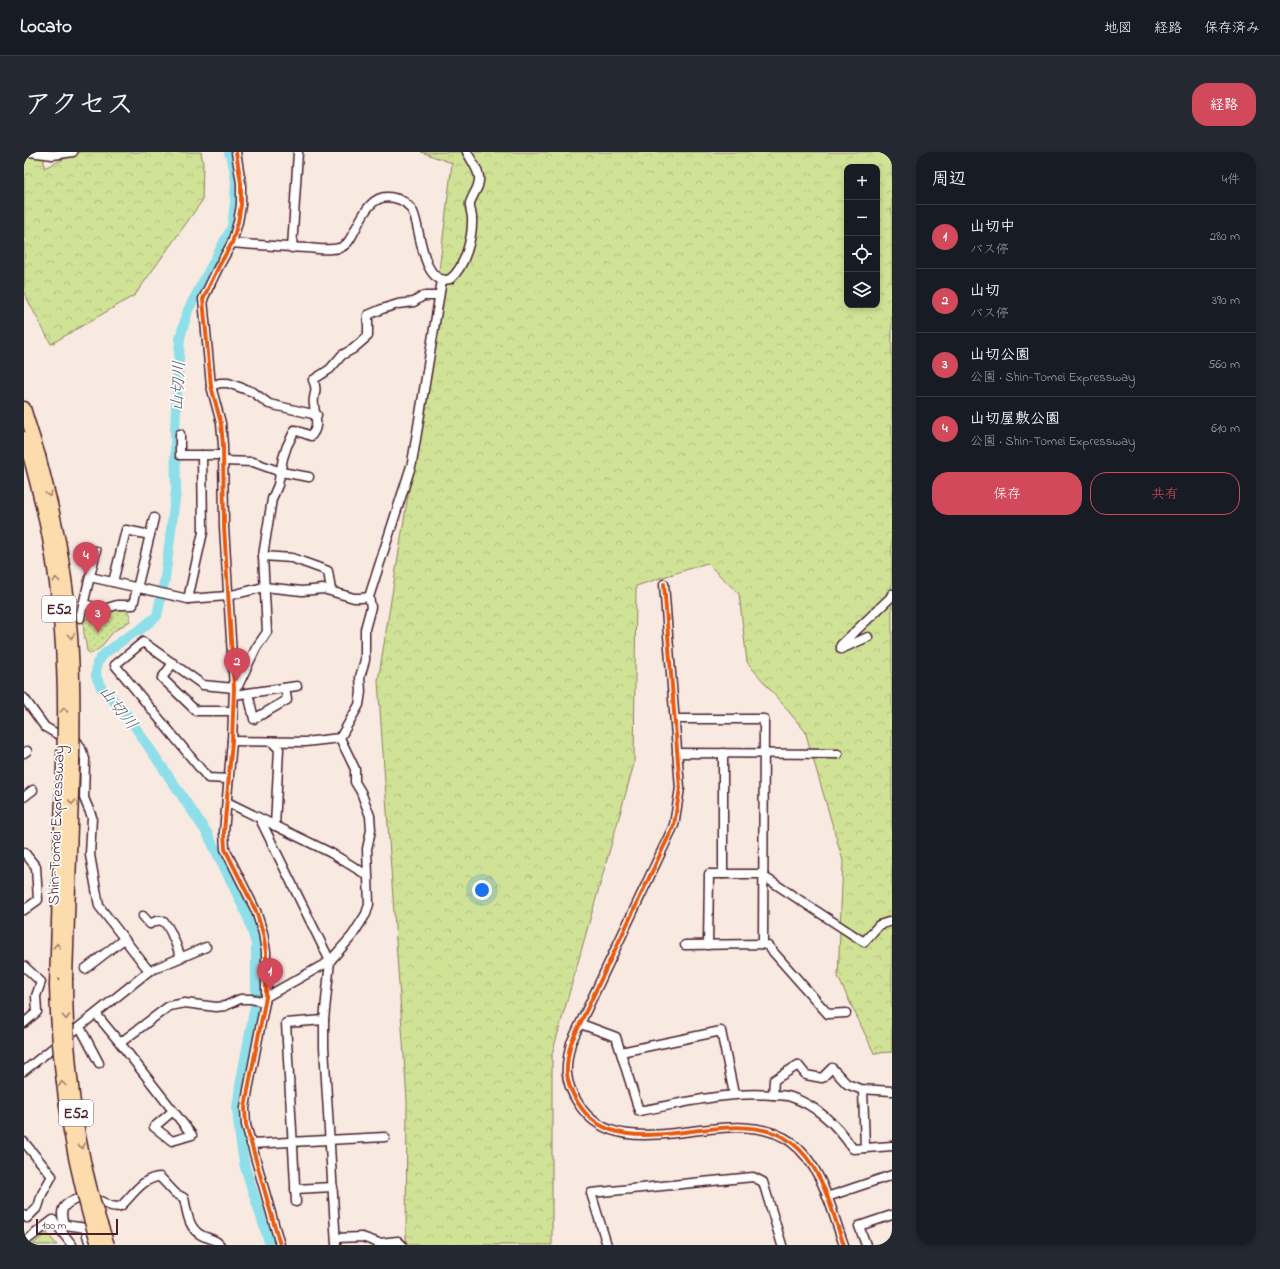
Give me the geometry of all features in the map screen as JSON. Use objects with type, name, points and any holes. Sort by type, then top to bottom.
[{"type":"highway","name":"Shin-Tomei Expressway","points":[[24,408],[35,457],[55,520],[67,594],[72,648],[74,687],[68,763],[61,982],[57,1028],[64,1102],[72,1146],[83,1194],[98,1245]]},
{"type":"highway","name":"Shin-Tomei Expressway","points":[[24,438],[35,457]]},
{"type":"highway","name":"Shin-Tomei Expressway","points":[[61,982],[74,1101],[81,1144],[92,1191],[108,1245]]},
{"type":"street","points":[[29,152],[53,155],[73,152]]},
{"type":"street","points":[[236,152],[241,183],[241,205],[232,243],[202,299],[211,386],[221,423],[224,527],[234,691],[232,741],[224,832],[225,849],[256,911],[263,933],[267,968],[264,1000],[248,1090],[246,1125],[280,1245]]},
{"type":"street","points":[[292,248],[298,152]]},
{"type":"street","points":[[232,243],[292,248],[333,249],[340,247],[348,243],[370,204],[378,198],[387,196],[396,198],[406,204],[413,212],[428,268],[433,275],[442,280],[450,279],[460,268],[472,232],[470,204],[479,186],[479,176],[467,152]]},
{"type":"street","points":[[340,738],[359,705],[361,692],[360,677],[365,660],[365,629],[371,607],[370,597],[412,463],[442,280]]},
{"type":"street","points":[[234,691],[238,686],[256,648],[267,632],[263,556],[272,499],[278,485],[287,446],[295,430],[311,436],[314,433],[317,415],[314,399],[317,388],[313,380],[330,369],[342,355],[353,349],[368,336],[368,315],[398,304],[414,302],[423,296],[439,296]]},
{"type":"street","points":[[211,386],[220,383],[228,383],[253,392],[269,404],[317,415]]},
{"type":"street","points":[[180,434],[180,456],[202,455],[254,462],[281,472],[309,477]]},
{"type":"street","points":[[188,599],[203,532],[202,455]]},
{"type":"street","points":[[83,604],[104,609],[117,605],[133,605],[154,518]]},
{"type":"street","points":[[113,582],[126,530],[150,535]]},
{"type":"street","points":[[80,618],[96,551]]},
{"type":"street","points":[[263,556],[292,558],[328,571],[331,590]]},
{"type":"street","points":[[90,577],[188,599],[228,596],[264,587],[302,591],[323,589],[331,590],[354,598],[370,597]]},
{"type":"street","points":[[664,584],[680,788],[674,825],[572,1043],[567,1063],[568,1079],[572,1094],[580,1107],[590,1118],[600,1126],[615,1132],[641,1135],[736,1127],[771,1132],[791,1142],[810,1161],[817,1172],[844,1245]]},
{"type":"street","points":[[868,637],[841,649],[841,645],[890,598],[892,594]]},
{"type":"street","points":[[229,780],[208,778],[115,665],[143,642],[203,685],[248,693],[297,686]]},
{"type":"street","points":[[173,663],[162,678],[196,711],[233,711]]},
{"type":"street","points":[[248,693],[254,719],[287,700],[285,688]]},
{"type":"street","points":[[24,698],[45,727],[57,734],[76,740],[80,746],[85,759],[84,798],[92,817],[90,855],[99,906],[149,971]]},
{"type":"street","points":[[675,719],[764,719],[762,875],[763,944]]},
{"type":"street","points":[[232,741],[305,742],[340,738]]},
{"type":"street","points":[[120,1043],[169,1006],[185,1002],[216,1007],[225,1006],[240,999],[264,1000],[330,961],[352,936],[366,914],[369,904],[367,849],[371,830],[370,816],[361,792],[355,782],[354,769],[340,738]]},
{"type":"street","points":[[272,742],[279,749],[275,826]]},
{"type":"street","points":[[677,753],[838,754]]},
{"type":"street","points":[[723,753],[723,874]]},
{"type":"street","points":[[24,797],[33,790]]},
{"type":"street","points":[[227,802],[331,853],[367,875]]},
{"type":"street","points":[[260,819],[330,961],[324,1020],[324,1046],[336,1241],[362,1237],[379,1244],[398,1241],[402,1245]]},
{"type":"street","points":[[24,852],[36,867],[38,900],[24,910]]},
{"type":"street","points":[[24,866],[31,861]]},
{"type":"street","points":[[708,945],[709,874],[762,875],[864,942],[879,925],[892,922]]},
{"type":"street","points":[[143,916],[150,924],[156,920],[162,921],[168,926],[181,957]]},
{"type":"street","points":[[85,969],[124,939]]},
{"type":"street","points":[[686,945],[763,944],[768,946],[828,1014],[846,1013]]},
{"type":"street","points":[[24,1070],[149,971],[206,947]]},
{"type":"street","points":[[24,966],[40,982],[36,996],[37,1012],[24,1023]]},
{"type":"street","points":[[96,1014],[173,1111]]},
{"type":"street","points":[[296,1202],[286,1023],[324,1020]]},
{"type":"street","points":[[581,1024],[616,1038],[640,1111],[734,1094],[789,1096],[806,1103],[820,1112],[833,1123],[852,1149],[892,1146]]},
{"type":"street","points":[[80,1027],[99,1062]]},
{"type":"street","points":[[621,1052],[721,1031],[734,1094]]},
{"type":"street","points":[[773,1095],[774,1080],[798,1066],[806,1075],[822,1078],[832,1068],[847,1084],[863,1090],[892,1091]]},
{"type":"street","points":[[863,1090],[865,1148]]},
{"type":"street","points":[[251,1144],[385,1137]]},
{"type":"street","points":[[24,1142],[52,1176],[42,1194],[38,1207],[27,1218],[24,1215]]},
{"type":"street","points":[[827,1196],[892,1175]]},
{"type":"street","points":[[72,1245],[61,1225],[64,1207],[77,1199],[92,1198],[111,1206],[121,1206],[145,1181],[156,1177],[160,1177],[175,1193],[184,1198],[192,1228],[201,1235],[216,1240],[220,1245]]},
{"type":"street","points":[[607,1245],[591,1193],[753,1177],[763,1182],[782,1245]]},
{"type":"street","points":[[295,1189],[333,1187]]},
{"type":"street","points":[[866,1245],[859,1226],[892,1215]]},
{"type":"street","points":[[24,1242],[53,1220],[61,1225],[85,1228],[90,1245]]},
{"type":"green space","points":[[24,152],[44,152],[44,168],[79,152],[201,152],[203,163],[202,201],[135,295],[51,344],[24,293]]},
{"type":"green space","points":[[421,152],[892,152],[892,1052],[874,1053],[838,977],[843,861],[805,731],[747,662],[739,594],[707,563],[636,586],[634,764],[552,1054],[552,1245],[406,1245],[407,1100],[378,681],[424,396],[452,163]]},
{"type":"green space","points":[[114,608],[125,608],[130,615],[130,621],[114,631],[100,648],[91,654],[87,651],[84,620]]},
{"type":"green space","points":[[47,1233],[57,1245],[32,1245]]},
{"type":"waterway","name":"山切川","points":[[229,152],[234,167],[236,182],[232,227],[188,310],[180,338],[175,428],[176,491],[165,578],[157,616],[141,629],[127,637],[104,654],[97,663],[96,676],[101,687],[127,715],[207,833],[249,920],[256,944],[256,1001],[237,1109],[245,1167],[270,1245]]},
{"type":"cycle path","points":[[236,152],[241,183],[241,205],[238,222],[232,243],[203,299],[211,386],[221,423],[223,445],[224,527],[234,688],[232,741],[224,832],[225,849],[256,911],[263,933],[266,952],[266,997],[245,1108],[246,1125],[280,1245]]},
{"type":"cycle path","points":[[664,584],[680,788],[674,825],[571,1043],[567,1067],[568,1081],[573,1095],[578,1103],[597,1123],[621,1133],[648,1135],[738,1127],[766,1131],[791,1142],[811,1163],[825,1189],[844,1245]]},
{"type":"place","name":"山切屋敷公園","points":[[86,575]]},
{"type":"place","name":"山切公園","points":[[98,633]]},
{"type":"place","name":"山切","points":[[237,681]]},
{"type":"place","name":"山切中","points":[[270,991]]}]
